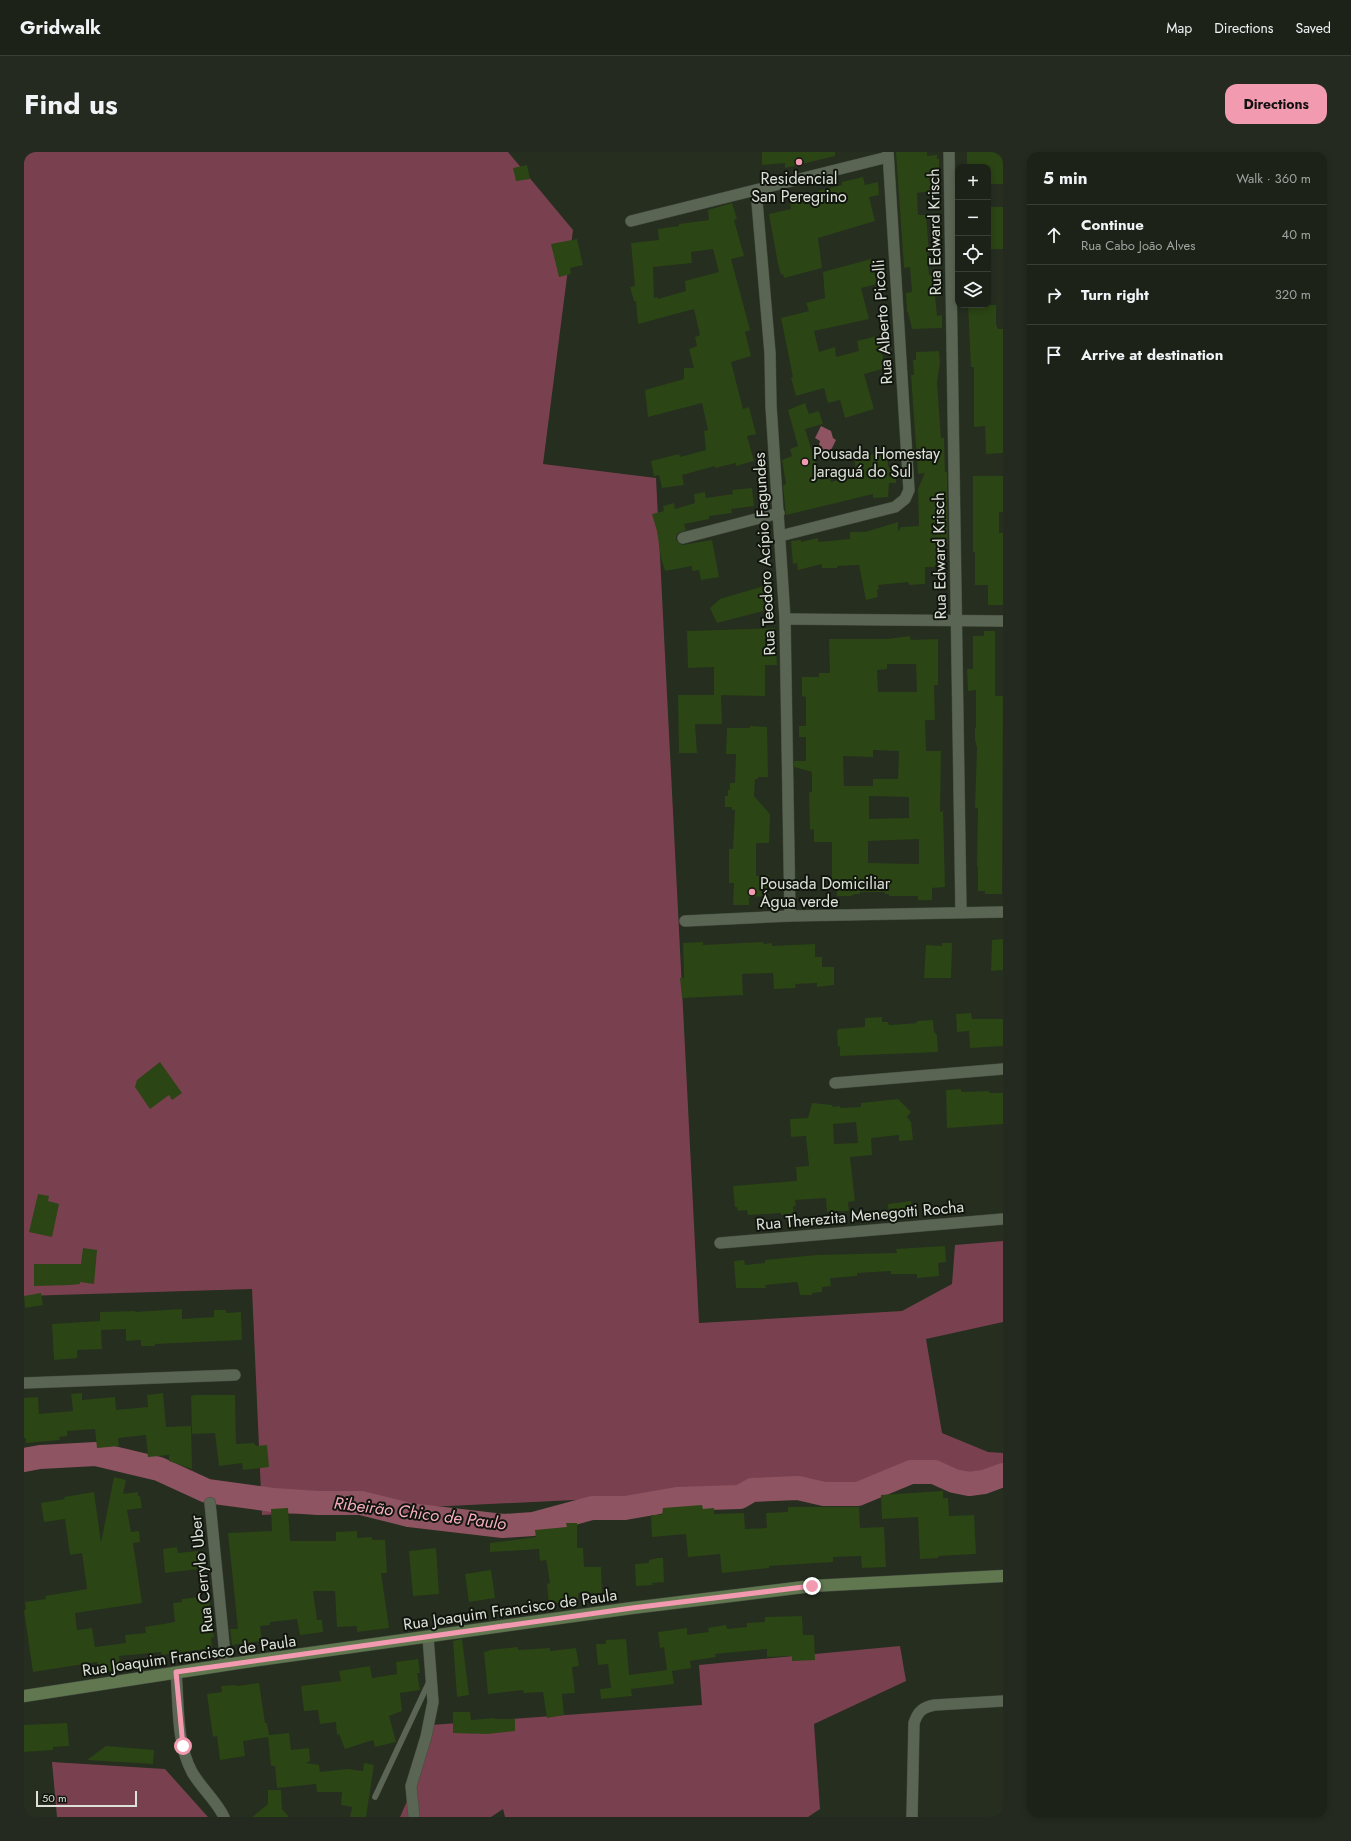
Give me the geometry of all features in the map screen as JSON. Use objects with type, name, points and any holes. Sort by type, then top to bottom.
[{"type":"main road","name":"Rua Joaquim Francisco de Paula","points":[[24,1696],[226,1665],[812,1586],[1003,1576]]},
{"type":"street","name":"Rua Edward Krisch","points":[[949,152],[961,912]]},
{"type":"street","points":[[631,221],[756,190],[888,154]]},
{"type":"street","name":"Rua Alberto Picolli","points":[[780,536],[895,507],[905,499],[909,490],[888,154]]},
{"type":"street","name":"Rua Teodoro Acípio Fagundes","points":[[756,190],[770,353],[771,406],[785,619],[790,916]]},
{"type":"street","points":[[683,538],[779,513]]},
{"type":"street","points":[[785,619],[956,622],[1003,621]]},
{"type":"street","points":[[685,921],[790,916],[1003,912]]},
{"type":"street","points":[[835,1083],[1003,1069]]},
{"type":"street","name":"Rua Therezita Menegotti Rocha","points":[[720,1243],[1003,1219]]},
{"type":"street","points":[[24,1383],[235,1375]]},
{"type":"street","name":"Rua Cerrylo Uber","points":[[210,1503],[226,1665]]},
{"type":"street","points":[[414,1817],[411,1786],[426,1737],[433,1702],[428,1637]]},
{"type":"street","points":[[176,1672],[181,1732],[188,1763],[193,1774],[220,1809],[224,1817]]},
{"type":"street","points":[[912,1817],[914,1723],[918,1712],[926,1707],[935,1705],[1003,1701]]},
{"type":"lane","points":[[375,1797],[431,1678]]},
{"type":"shaded area","points":[[24,152],[508,152],[573,230],[543,464],[656,478],[699,1323],[902,1311],[952,1284],[955,1245],[1003,1241],[1003,1322],[926,1339],[942,1433],[988,1452],[1003,1453],[1003,1483],[926,1483],[262,1515],[252,1289],[24,1296]]},
{"type":"shaded area","points":[[821,426],[831,431],[833,438],[836,440],[831,450],[825,451],[821,449],[822,447],[819,445],[820,441],[815,438]]},
{"type":"shaded area","points":[[900,1646],[906,1681],[814,1724],[820,1809],[808,1817],[505,1817],[503,1809],[491,1817],[400,1817],[412,1790],[431,1725],[702,1705],[699,1665]]},
{"type":"shaded area","points":[[52,1762],[165,1769],[208,1817],[57,1817]]},
{"type":"building","points":[[762,152],[835,152],[835,156],[785,168],[785,163],[762,165]]},
{"type":"building","points":[[896,152],[927,152],[927,156],[937,155],[937,159],[939,159],[939,190],[917,193],[918,215],[926,215],[929,275],[933,275],[937,316],[942,315],[942,328],[912,329],[907,312],[906,293],[912,292],[910,267],[904,268]]},
{"type":"building","points":[[967,152],[1003,152],[1003,184],[991,184],[991,164],[967,164]]},
{"type":"building","points":[[527,165],[530,179],[516,181],[513,168]]},
{"type":"building","points":[[863,177],[865,185],[878,182],[879,195],[869,197],[875,221],[818,238],[822,268],[784,278],[783,274],[781,275],[778,264],[769,214],[791,209],[790,203],[803,200],[802,198],[819,194],[818,191],[842,185],[842,182]]},
{"type":"building","points":[[732,203],[737,219],[734,220],[744,256],[731,259],[750,330],[745,332],[751,356],[731,362],[743,409],[749,407],[756,434],[747,436],[754,461],[736,466],[736,463],[715,468],[715,466],[682,475],[684,485],[662,488],[659,475],[654,476],[651,461],[679,454],[680,457],[706,450],[704,431],[708,430],[702,403],[648,417],[645,390],[684,379],[684,368],[694,368],[689,349],[697,346],[695,337],[700,335],[694,309],[638,324],[636,301],[634,301],[630,287],[635,286],[631,243],[659,240],[658,229],[679,226],[679,224],[709,220],[708,210]],"holes":[[[713,249],[719,272],[685,281],[686,291],[658,299],[657,297],[654,298],[653,267],[692,263],[691,252]]]},
{"type":"building","points":[[991,207],[1003,207],[1003,249],[991,249]]},
{"type":"building","points":[[577,239],[583,265],[570,268],[571,274],[559,277],[551,244]]},
{"type":"building","points":[[871,259],[877,284],[861,288],[869,319],[814,331],[819,352],[835,347],[836,357],[859,351],[857,341],[877,336],[886,368],[864,374],[874,409],[845,418],[840,400],[828,403],[824,388],[796,396],[791,378],[793,377],[781,318],[809,311],[806,303],[825,298],[823,272]]},
{"type":"building","points":[[991,305],[996,305],[996,324],[998,329],[1003,329],[1003,453],[986,454],[985,426],[974,427],[974,367],[971,367],[968,308],[991,308]]},
{"type":"building","points":[[939,351],[940,363],[937,382],[941,438],[944,438],[945,472],[947,472],[948,544],[939,544],[940,567],[925,567],[925,584],[909,585],[908,582],[878,585],[878,597],[866,600],[859,565],[837,566],[837,568],[822,568],[822,564],[798,570],[797,563],[793,564],[791,541],[801,540],[801,542],[818,538],[818,542],[850,539],[850,532],[865,532],[898,522],[898,532],[901,527],[919,526],[918,489],[925,473],[918,474],[911,375],[914,375],[913,360],[916,360],[916,352]]},
{"type":"building","points":[[805,403],[809,414],[819,411],[823,424],[805,429],[821,480],[830,478],[831,482],[856,475],[854,453],[867,452],[867,455],[887,453],[888,467],[896,467],[896,483],[889,483],[888,497],[873,498],[873,494],[786,515],[783,485],[786,484],[782,460],[792,456],[790,449],[798,446],[788,410]]},
{"type":"building","points":[[973,476],[1003,476],[1003,512],[999,512],[999,533],[1003,533],[1003,605],[988,605],[988,585],[975,585],[975,552],[973,552]]},
{"type":"building","points":[[752,488],[754,506],[731,509],[732,513],[709,516],[709,519],[684,524],[686,530],[678,533],[676,536],[676,540],[682,545],[712,540],[719,577],[701,580],[699,570],[692,571],[692,566],[665,571],[652,514],[664,511],[663,506],[674,503],[675,509],[695,503],[694,494],[705,492],[706,498],[733,494],[732,490]]},
{"type":"building","points":[[767,585],[774,608],[717,623],[710,608],[720,599]]},
{"type":"building","points":[[775,628],[777,665],[765,665],[765,696],[714,695],[714,667],[688,668],[687,631]]},
{"type":"building","points":[[984,631],[995,631],[995,696],[1003,696],[1002,894],[985,894],[985,891],[978,891],[978,808],[975,808],[977,748],[975,740],[976,690],[968,691],[967,669],[973,669],[973,636],[984,636]]},
{"type":"building","points":[[910,636],[911,640],[938,639],[938,685],[934,685],[935,720],[925,720],[926,751],[941,751],[940,812],[943,811],[945,887],[932,888],[932,900],[918,900],[918,896],[889,896],[889,894],[885,894],[885,892],[860,892],[860,894],[851,896],[837,896],[837,890],[832,890],[832,842],[814,842],[814,829],[810,830],[809,792],[812,792],[812,772],[794,767],[794,761],[806,761],[806,737],[799,737],[799,726],[806,726],[806,697],[802,696],[802,677],[819,677],[819,673],[830,673],[829,639],[887,639]],"holes":[[[887,664],[916,664],[917,692],[878,692],[877,670],[887,669]],[[873,750],[899,751],[898,779],[873,779],[873,786],[844,786],[843,756],[873,757]],[[869,796],[909,797],[909,818],[869,819]],[[919,839],[919,864],[868,863],[868,841]]]},
{"type":"building","points":[[678,695],[721,695],[722,724],[695,724],[697,753],[679,753]]},
{"type":"building","points":[[750,726],[767,727],[768,777],[758,777],[758,779],[755,779],[754,796],[770,814],[769,843],[756,843],[756,876],[769,875],[770,887],[767,887],[768,896],[749,897],[749,905],[733,905],[734,883],[729,883],[729,849],[733,849],[735,810],[732,810],[732,807],[725,807],[725,796],[728,796],[730,783],[735,783],[736,754],[726,754],[727,728],[750,728]]},
{"type":"building","points":[[1003,939],[1003,970],[991,971],[992,940]]},
{"type":"building","points":[[703,942],[703,945],[763,942],[764,944],[772,943],[772,946],[815,944],[815,957],[822,957],[822,967],[834,967],[834,985],[817,987],[817,983],[795,984],[796,988],[774,989],[773,973],[742,974],[743,995],[682,998],[680,978],[684,978],[683,943]]},
{"type":"building","points":[[942,943],[952,943],[951,978],[924,978],[926,945],[942,946]]},
{"type":"building","points":[[971,1013],[972,1019],[1003,1019],[1003,1046],[970,1048],[969,1031],[957,1032],[956,1014]]},
{"type":"building","points":[[882,1017],[882,1022],[888,1022],[889,1025],[933,1020],[934,1032],[937,1035],[938,1052],[840,1056],[840,1046],[838,1047],[838,1029],[865,1027],[865,1018]]},
{"type":"building","points":[[160,1062],[182,1093],[172,1100],[169,1095],[150,1109],[135,1087],[137,1080]]},
{"type":"building","points":[[961,1089],[961,1092],[989,1091],[989,1093],[1003,1093],[1003,1124],[947,1128],[946,1090]]},
{"type":"building","points":[[898,1099],[911,1112],[907,1117],[911,1122],[913,1140],[899,1141],[899,1135],[871,1138],[872,1155],[850,1157],[855,1201],[848,1202],[849,1211],[827,1212],[826,1198],[795,1200],[796,1206],[793,1206],[794,1214],[781,1215],[781,1213],[748,1215],[747,1210],[738,1211],[737,1207],[735,1207],[733,1186],[797,1181],[796,1167],[809,1166],[806,1136],[791,1137],[790,1119],[808,1118],[812,1103],[832,1105],[833,1107],[840,1106],[840,1108],[861,1107],[861,1103]],"holes":[[[856,1122],[858,1143],[834,1144],[833,1124]]]},
{"type":"building","points":[[38,1194],[49,1196],[48,1201],[59,1204],[52,1237],[29,1232]]},
{"type":"building","points":[[911,1201],[912,1213],[889,1215],[888,1204]]},
{"type":"building","points":[[945,1246],[946,1262],[938,1263],[939,1276],[917,1278],[917,1274],[891,1274],[891,1271],[857,1273],[857,1276],[830,1278],[831,1286],[822,1287],[822,1292],[812,1293],[812,1295],[800,1295],[797,1282],[765,1285],[766,1288],[736,1288],[734,1261],[744,1260],[745,1265],[765,1263],[765,1260],[817,1255],[897,1253],[896,1249]]},
{"type":"building","points":[[83,1248],[97,1250],[94,1284],[80,1282],[80,1284],[70,1285],[34,1286],[34,1264],[81,1264]]},
{"type":"building","points":[[41,1293],[43,1305],[25,1308],[24,1296]]},
{"type":"building","points":[[182,1309],[182,1319],[214,1317],[214,1310],[226,1310],[226,1313],[241,1312],[242,1340],[141,1346],[141,1340],[126,1341],[126,1329],[101,1330],[102,1349],[77,1350],[77,1358],[54,1360],[52,1324],[100,1321],[100,1312],[135,1312]]},
{"type":"building","points":[[82,1393],[82,1400],[115,1397],[116,1410],[148,1407],[147,1395],[163,1393],[166,1427],[191,1426],[192,1469],[169,1461],[169,1455],[148,1457],[146,1435],[118,1438],[119,1446],[97,1448],[95,1429],[67,1431],[67,1436],[59,1437],[60,1440],[26,1443],[26,1438],[24,1438],[24,1398],[38,1397],[39,1414],[73,1411],[71,1394]]},
{"type":"building","points":[[235,1395],[236,1444],[254,1443],[256,1446],[267,1445],[269,1467],[243,1470],[242,1463],[219,1466],[215,1433],[192,1434],[191,1396]]},
{"type":"building","points":[[114,1477],[126,1480],[123,1494],[138,1492],[138,1496],[140,1496],[142,1508],[127,1510],[131,1532],[139,1531],[140,1542],[133,1543],[142,1603],[75,1613],[77,1630],[92,1628],[95,1647],[126,1643],[125,1635],[146,1633],[145,1627],[175,1622],[173,1603],[182,1602],[182,1599],[199,1597],[199,1599],[209,1598],[214,1637],[211,1638],[212,1648],[162,1655],[161,1652],[119,1656],[121,1670],[99,1673],[97,1662],[33,1672],[24,1611],[26,1609],[25,1602],[46,1599],[45,1596],[87,1589],[82,1553],[70,1555],[65,1519],[44,1522],[41,1503],[65,1499],[64,1497],[94,1492],[101,1543]]},
{"type":"building","points":[[943,1491],[943,1498],[948,1498],[949,1516],[974,1515],[976,1554],[938,1556],[938,1558],[920,1559],[918,1517],[882,1519],[881,1495]]},
{"type":"building","points":[[702,1505],[703,1509],[714,1508],[714,1514],[744,1513],[745,1529],[767,1528],[766,1513],[788,1512],[788,1507],[859,1507],[860,1528],[884,1527],[886,1567],[862,1568],[861,1556],[833,1557],[833,1562],[769,1566],[769,1568],[722,1573],[720,1554],[688,1557],[686,1534],[652,1537],[651,1515],[662,1515],[663,1508]]},
{"type":"building","points":[[288,1508],[290,1541],[336,1541],[336,1532],[357,1531],[357,1538],[372,1537],[372,1540],[385,1540],[387,1573],[381,1573],[389,1628],[357,1632],[357,1626],[337,1627],[335,1591],[313,1591],[317,1620],[322,1620],[323,1632],[300,1635],[297,1619],[270,1622],[270,1625],[260,1626],[262,1641],[232,1645],[230,1629],[238,1629],[228,1533],[272,1531],[271,1509]]},
{"type":"building","points":[[566,1523],[577,1523],[577,1548],[583,1548],[584,1567],[601,1567],[602,1593],[578,1593],[578,1600],[549,1604],[547,1584],[550,1583],[547,1564],[546,1560],[540,1561],[539,1549],[490,1552],[490,1543],[536,1537],[535,1530],[567,1527]]},
{"type":"building","points":[[177,1547],[178,1553],[198,1551],[199,1569],[165,1573],[163,1549]]},
{"type":"building","points":[[436,1548],[439,1594],[413,1596],[409,1551]]},
{"type":"building","points":[[663,1558],[664,1582],[652,1583],[653,1585],[636,1586],[635,1564],[649,1563],[649,1560]]},
{"type":"building","points":[[491,1570],[495,1598],[469,1602],[465,1574]]},
{"type":"building","points":[[802,1616],[803,1635],[814,1635],[815,1660],[792,1661],[792,1656],[767,1657],[767,1649],[715,1654],[716,1657],[690,1661],[691,1668],[672,1671],[674,1684],[631,1689],[632,1696],[601,1699],[600,1689],[611,1688],[608,1664],[598,1665],[596,1644],[606,1644],[606,1640],[626,1639],[629,1675],[667,1670],[664,1647],[660,1648],[658,1632],[687,1628],[687,1635],[709,1632],[708,1628],[726,1625],[727,1629],[747,1627],[747,1623],[765,1622],[765,1617]]},
{"type":"building","points":[[462,1639],[469,1695],[457,1697],[453,1641]]},
{"type":"building","points":[[518,1647],[518,1650],[550,1648],[550,1651],[576,1648],[579,1666],[572,1667],[575,1693],[562,1694],[564,1715],[547,1718],[543,1692],[524,1693],[523,1690],[488,1694],[484,1652],[489,1650]]},
{"type":"building","points":[[418,1659],[420,1673],[417,1673],[420,1690],[400,1693],[402,1711],[389,1716],[396,1742],[375,1747],[373,1740],[345,1749],[339,1734],[337,1735],[336,1722],[320,1724],[318,1710],[304,1711],[301,1686],[341,1681],[339,1671],[370,1666],[372,1678],[397,1674],[396,1662]]},
{"type":"building","points":[[259,1683],[265,1723],[267,1723],[269,1735],[289,1733],[291,1750],[309,1748],[310,1761],[306,1763],[319,1765],[320,1772],[347,1769],[363,1771],[364,1763],[374,1765],[366,1817],[350,1817],[352,1807],[341,1805],[342,1792],[317,1792],[316,1784],[277,1788],[275,1766],[271,1766],[268,1737],[243,1741],[245,1756],[220,1760],[217,1736],[213,1737],[207,1694],[222,1692],[221,1686],[237,1686]]},
{"type":"building","points":[[453,1712],[470,1712],[471,1720],[495,1718],[515,1719],[515,1731],[487,1734],[453,1733]]},
{"type":"building","points":[[67,1723],[69,1746],[53,1747],[53,1750],[24,1752],[24,1725]]},
{"type":"building","points":[[106,1746],[154,1750],[153,1764],[87,1760]]},
{"type":"building","points":[[268,1790],[281,1790],[282,1809],[289,1817],[252,1817],[268,1804]]},
{"type":"waterway","name":"Ribeirão Chico de Paulo","points":[[24,1460],[40,1457],[96,1454],[159,1469],[207,1491],[273,1500],[318,1503],[361,1503],[409,1515],[503,1526],[533,1524],[592,1508],[625,1508],[677,1499],[740,1497],[752,1490],[798,1488],[824,1494],[858,1494],[911,1472],[934,1472],[954,1481],[969,1484],[984,1482],[1003,1475]]},
{"type":"place","name":"Residencial San Peregrino","points":[[799,162]]},
{"type":"place","name":"Pousada Homestay Jaraguá do Sul","points":[[805,462]]},
{"type":"place","name":"Pousada Domiciliar Água verde","points":[[752,892]]},
{"type":"route","points":[[183,1746],[176,1672],[632,1608],[812,1586]]}]
